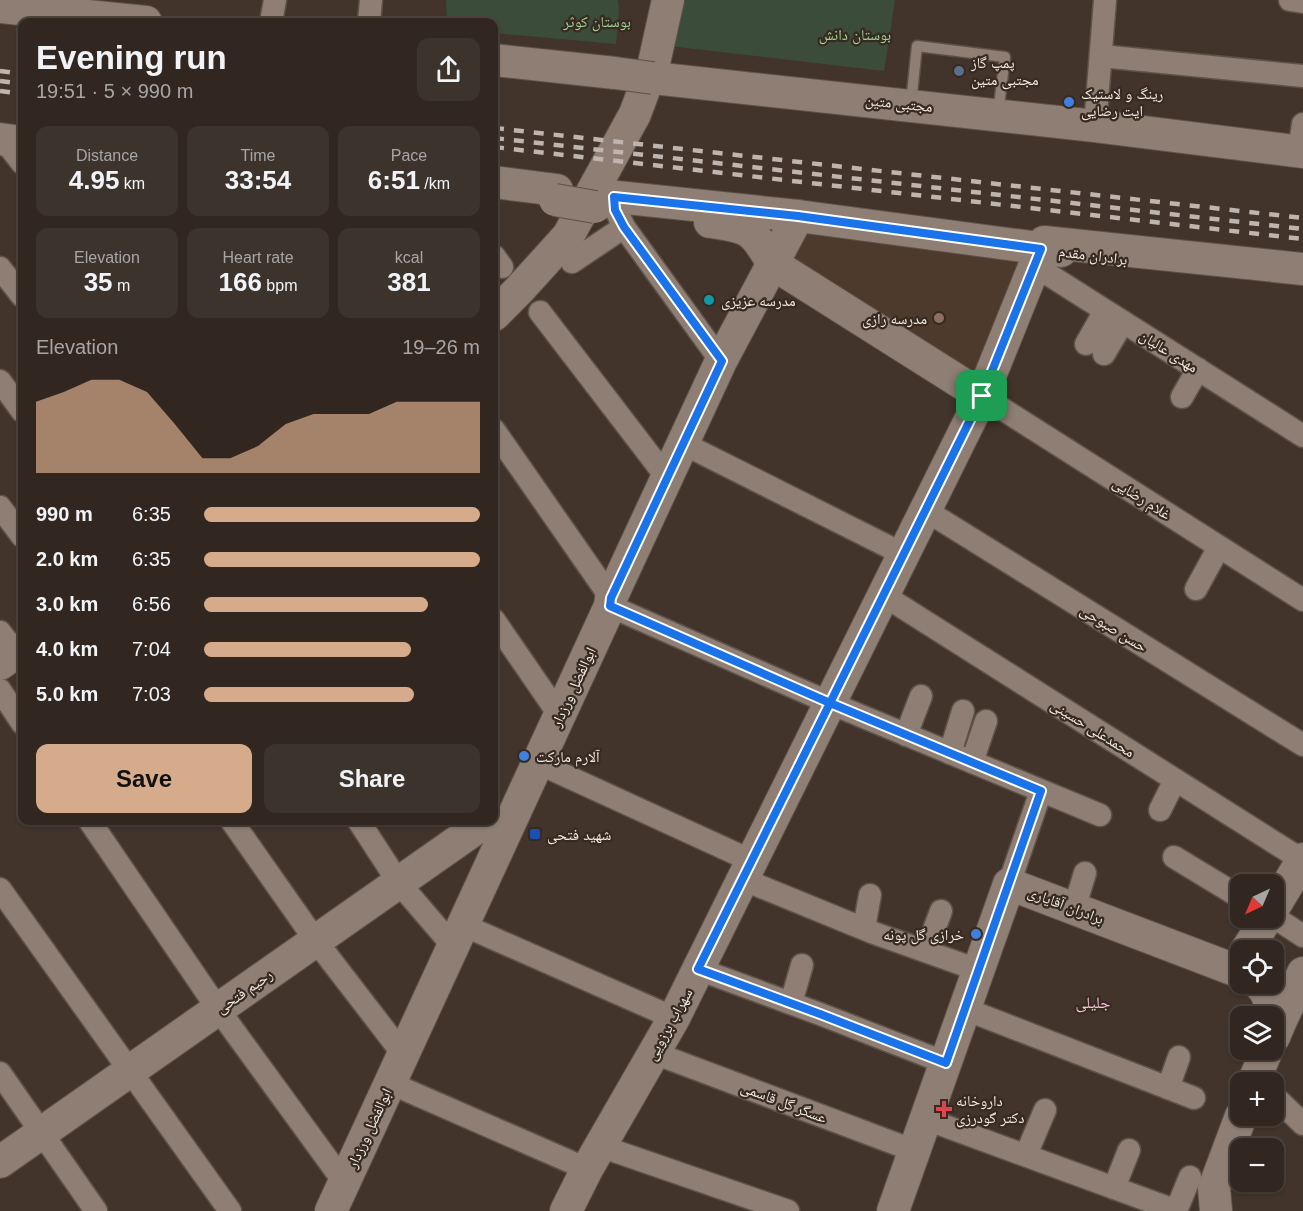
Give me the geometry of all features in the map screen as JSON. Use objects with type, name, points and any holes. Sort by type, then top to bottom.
[{"type":"street","points":[[272,18],[275,0]]},
{"type":"street","points":[[369,18],[371,0]]},
{"type":"street","points":[[498,311],[568,236],[635,114],[648,79],[649,0]]},
{"type":"street","points":[[498,271],[585,184],[619,113],[637,61],[668,0]]},
{"type":"street","points":[[1095,126],[1105,0]]},
{"type":"street","points":[[1290,0],[1303,2]]},
{"type":"street","points":[[0,7],[107,18]]},
{"type":"street","points":[[1101,56],[1303,76]]},
{"type":"street","name":"مجتبی متین","points":[[498,60],[1095,126],[1302,143]]},
{"type":"street","points":[[498,183],[609,207],[741,226],[760,240],[772,264],[982,396]]},
{"type":"street","points":[[498,192],[556,195]]},
{"type":"street","points":[[572,262],[609,207]]},
{"type":"street","points":[[609,207],[722,361]]},
{"type":"street","name":"برادران مقدم","points":[[609,207],[798,216],[1040,252],[1303,279]]},
{"type":"street","name":"ابوالفضل ورزدار","points":[[331,1211],[722,361],[798,216]]},
{"type":"street","name":"برادران مقدم","points":[[1040,252],[1303,268]]},
{"type":"street","name":"مهدی عالیان","points":[[1040,252],[1114,316],[1303,436]]},
{"type":"street","name":"سهراب برزویی","points":[[566,1211],[594,1157],[674,1018],[982,396],[1040,252]]},
{"type":"street","points":[[0,268],[18,291]]},
{"type":"street","points":[[540,312],[668,479]]},
{"type":"street","points":[[1095,349],[1114,316]]},
{"type":"street","points":[[1182,397],[1198,369]]},
{"type":"street","points":[[0,381],[18,406]]},
{"type":"street","name":"غلام رضایی","points":[[982,396],[1303,600]]},
{"type":"street","points":[[498,436],[610,602],[830,703],[1100,815]]},
{"type":"street","points":[[684,444],[903,554]]},
{"type":"street","points":[[0,507],[18,531]]},
{"type":"street","name":"حسن صبوحی","points":[[925,510],[1303,745]]},
{"type":"street","points":[[1196,589],[1219,547]]},
{"type":"street","name":"محمدعلی حسینی","points":[[883,596],[1303,860]]},
{"type":"street","points":[[498,626],[560,716]]},
{"type":"street","points":[[0,690],[18,717]]},
{"type":"street","points":[[906,735],[921,696]]},
{"type":"street","points":[[950,753],[963,711]]},
{"type":"street","points":[[972,762],[986,721]]},
{"type":"street","points":[[538,763],[864,928],[978,970]]},
{"type":"street","points":[[1160,810],[1175,780]]},
{"type":"street","points":[[1009,884],[1041,791]]},
{"type":"street","points":[[498,814],[523,796]]},
{"type":"street","points":[[92,825],[218,1009],[344,1182]]},
{"type":"street","points":[[235,825],[316,941],[403,1054]]},
{"type":"street","points":[[360,825],[399,883],[458,936],[674,1018]]},
{"type":"street","name":"رحیم فتحی","points":[[0,1162],[481,825]]},
{"type":"street","points":[[1173,857],[1230,891]]},
{"type":"street","points":[[1284,891],[1303,860]]},
{"type":"street","points":[[1074,909],[1085,873]]},
{"type":"street","name":"برادران آقایاری","points":[[893,1211],[1009,884],[1074,909],[1230,962]]},
{"type":"street","points":[[0,889],[230,1211]]},
{"type":"street","points":[[864,928],[870,896]]},
{"type":"street","points":[[926,951],[941,911]]},
{"type":"street","points":[[1284,924],[1303,936]]},
{"type":"street","points":[[791,1003],[802,964]]},
{"type":"street","points":[[698,969],[946,1063]]},
{"type":"street","points":[[1284,1014],[1303,973]]},
{"type":"street","points":[[964,1009],[1194,1098]]},
{"type":"street","name":"عسگر گل قاسمی","points":[[654,1053],[915,1151]]},
{"type":"street","points":[[1168,1088],[1179,1057]]},
{"type":"street","points":[[0,1073],[96,1211]]},
{"type":"street","points":[[390,1083],[594,1157],[788,1211]]},
{"type":"street","points":[[1284,1107],[1303,1124]]},
{"type":"street","points":[[1026,1155],[1045,1110]]},
{"type":"street","points":[[926,1119],[1114,1188],[1140,1205],[1176,1211],[1190,1177]]},
{"type":"street","points":[[1216,1211],[1214,1188],[1237,1126]]},
{"type":"street","points":[[1114,1188],[1129,1150]]},
{"type":"lane","points":[[910,105],[917,46],[1005,57],[998,115]]},
{"type":"shaded area","name":"مدرسه رازی","points":[[811,228],[1022,253],[973,374],[791,261]]},
{"type":"green space","name":"بوستان کوثر","points":[[446,0],[618,0],[619,10],[616,44],[498,33],[498,18],[447,18]]},
{"type":"green space","name":"بوستان دانش","points":[[677,0],[895,0],[884,71],[670,46]]},
{"type":"railway","points":[[0,71],[18,73]]},
{"type":"railway","points":[[0,81],[18,83]]},
{"type":"railway","points":[[0,91],[18,93]]},
{"type":"railway","points":[[498,128],[1303,218]]},
{"type":"railway","points":[[498,138],[1303,229]]},
{"type":"railway","points":[[498,147],[1303,239]]},
{"type":"place","name":"پمپ گاز مجتبی متین","points":[[959,71]]},
{"type":"place","name":"رینگ و لاستیک ایت رضایی","points":[[1069,102]]},
{"type":"place","name":"مدرسه عزیزی","points":[[709,300]]},
{"type":"place","name":"مدرسه رازی","points":[[939,318]]},
{"type":"place","name":"آلارم مارکت","points":[[524,756]]},
{"type":"place","name":"شهید فتحی","points":[[535,834]]},
{"type":"place","name":"خرازی گل پونه","points":[[976,934]]},
{"type":"place","name":"داروخانه دکتر گودرزی","points":[[944,1109]]},
{"type":"district","name":"جلیلی","points":[[1093,1002]]},
{"type":"route","points":[[982,396],[830,703],[1041,791],[946,1063],[698,969],[830,703],[610,606],[611,598],[722,361],[624,227],[615,210],[614,197],[798,216],[1041,249],[982,396]]}]
